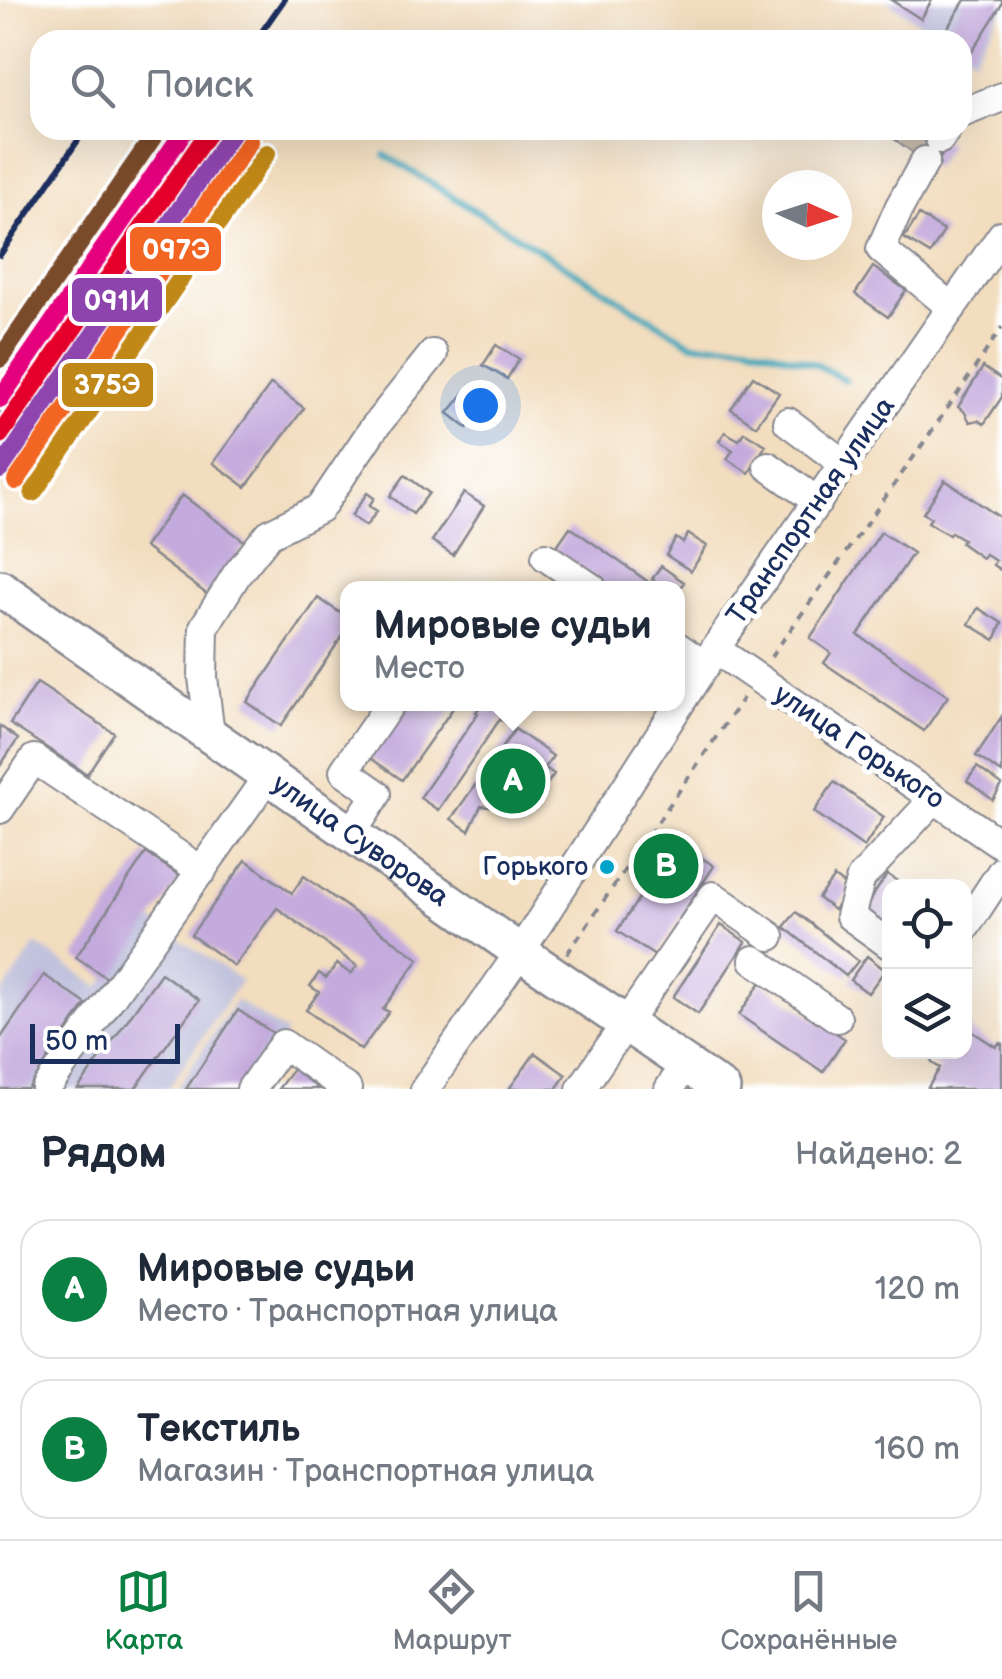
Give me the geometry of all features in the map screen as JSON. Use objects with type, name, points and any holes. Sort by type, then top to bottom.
[{"type":"main road","name":"улица Суворова","points":[[0,588],[625,1023],[678,1076],[722,1089]]},
{"type":"street","points":[[972,109],[1002,96]]},
{"type":"street","points":[[930,145],[881,249],[952,308]]},
{"type":"street","name":"Транспортная улица","points":[[685,697],[1002,235]]},
{"type":"street","points":[[210,735],[203,677],[204,626],[268,534],[320,508],[373,428],[433,354]]},
{"type":"street","points":[[788,422],[844,464]]},
{"type":"street","points":[[768,466],[818,502]]},
{"type":"street","points":[[546,557],[582,581]]},
{"type":"street","name":"улица Горького","points":[[685,650],[757,678],[1002,845]]},
{"type":"street","points":[[351,834],[378,794],[344,771],[385,711]]},
{"type":"street","name":"Транспортная улица","points":[[426,1089],[676,711]]},
{"type":"street","points":[[0,808],[34,759],[202,871]]},
{"type":"street","points":[[46,1089],[268,776]]},
{"type":"street","points":[[882,939],[850,916],[861,878],[934,799]]},
{"type":"street","points":[[972,918],[1002,871]]},
{"type":"street","points":[[581,1089],[713,896],[770,936]]},
{"type":"street","points":[[754,960],[838,1018]]},
{"type":"street","points":[[251,1089],[283,1044],[347,1089]]},
{"type":"path","points":[[553,974],[921,449],[1002,327]]},
{"type":"shaded area","points":[[885,0],[1002,0],[1002,10],[973,59],[972,30],[930,30]]},
{"type":"shaded area","points":[[147,917],[241,980],[168,1089],[0,1089],[0,997],[36,944],[100,987]]},
{"type":"shaded area","points":[[236,1000],[286,1033],[250,1089],[176,1089]]},
{"type":"building","points":[[891,0],[932,0],[921,19]]},
{"type":"building","points":[[965,0],[1002,0],[972,52],[972,30],[946,30]]},
{"type":"building","points":[[896,140],[942,140],[949,145],[934,167]]},
{"type":"building","points":[[919,215],[944,231],[930,254],[904,238]]},
{"type":"building","points":[[873,267],[906,290],[888,317],[855,294]]},
{"type":"building","points":[[496,345],[519,359],[507,379],[483,365]]},
{"type":"building","points":[[983,367],[1002,380],[1002,397],[984,424],[978,420],[970,422],[958,407]]},
{"type":"building","points":[[753,376],[779,393],[756,426],[731,409]]},
{"type":"building","points":[[271,384],[304,408],[246,487],[213,463]]},
{"type":"building","points":[[465,392],[484,407],[467,428],[448,413]]},
{"type":"building","points":[[725,432],[739,440],[744,432],[766,445],[749,473],[727,459],[733,450],[719,441]]},
{"type":"building","points":[[405,475],[429,493],[413,514],[390,496]]},
{"type":"building","points":[[945,480],[1002,519],[1002,571],[985,554],[982,558],[961,543],[963,539],[928,522],[931,518],[923,513]]},
{"type":"building","points":[[367,493],[374,498],[369,506],[377,511],[366,526],[351,516]]},
{"type":"building","points":[[464,493],[484,506],[453,555],[432,541]]},
{"type":"building","points":[[182,495],[247,543],[208,595],[144,547]]},
{"type":"building","points":[[570,527],[647,581],[598,581],[554,550]]},
{"type":"building","points":[[881,532],[913,553],[858,635],[948,696],[924,731],[824,663],[831,653],[810,638]]},
{"type":"building","points":[[688,534],[707,546],[691,571],[666,555],[676,538],[683,543]]},
{"type":"building","points":[[661,566],[683,581],[655,581],[652,579]]},
{"type":"building","points":[[318,598],[340,613],[340,640],[281,726],[247,702]]},
{"type":"building","points":[[978,608],[1002,623],[995,640],[969,624]]},
{"type":"building","points":[[37,683],[114,733],[87,774],[10,724]]},
{"type":"building","points":[[397,711],[451,711],[402,780],[366,755]]},
{"type":"building","points":[[519,711],[509,725],[500,719],[438,810],[420,798],[476,712]]},
{"type":"building","points":[[1002,716],[1002,773],[976,756]]},
{"type":"building","points":[[0,726],[18,739],[0,766]]},
{"type":"building","points":[[515,729],[553,756],[545,768],[554,774],[531,800],[515,806],[481,806],[469,831],[451,819]]},
{"type":"building","points":[[977,767],[1002,785],[993,800],[967,781]]},
{"type":"building","points":[[834,782],[884,817],[864,847],[814,812]]},
{"type":"building","points":[[677,841],[714,866],[655,956],[617,931]]},
{"type":"building","points":[[146,853],[182,877],[111,981],[76,957]]},
{"type":"building","points":[[246,860],[292,893],[304,876],[419,959],[383,1009],[389,1012],[361,1050],[306,1010],[319,992],[310,986],[319,973],[326,978],[337,964],[351,974],[357,966],[277,908],[234,966],[191,935]]},
{"type":"building","points":[[834,877],[850,889],[834,910],[818,898]]},
{"type":"building","points":[[882,882],[882,927],[862,913]]},
{"type":"building","points":[[796,912],[858,961],[846,976],[784,927]]},
{"type":"building","points":[[721,925],[746,942],[698,1014],[673,997]]},
{"type":"building","points":[[867,956],[882,968],[882,974],[868,993],[850,980]]},
{"type":"building","points":[[161,973],[199,1000],[135,1089],[78,1089]]},
{"type":"building","points":[[44,975],[86,1004],[28,1089],[0,1089],[0,1039]]},
{"type":"building","points":[[761,982],[845,1039],[823,1072],[739,1015]]},
{"type":"building","points":[[238,1010],[273,1033],[236,1089],[186,1089]]},
{"type":"building","points":[[972,1031],[996,1047],[1002,1044],[1002,1089],[927,1089],[940,1068],[931,1059],[972,1059]]},
{"type":"building","points":[[535,1053],[566,1075],[556,1089],[509,1089]]},
{"type":"building","points":[[293,1069],[319,1089],[278,1089]]},
{"type":"waterway","points":[[385,155],[692,344],[747,344],[815,364],[845,380]]},
{"type":"tunnel","points":[[910,150],[917,140]]},
{"type":"railway","points":[[263,30],[284,0]]},
{"type":"railway","points":[[0,255],[78,140]]},
{"type":"railway","points":[[0,411],[188,140]]},
{"type":"transit line","points":[[0,359],[151,140]]},
{"type":"transit line","points":[[0,399],[178,140]]},
{"type":"transit line","points":[[0,435],[203,140]]},
{"type":"transit line","name":"091И","points":[[0,470],[227,140]]},
{"type":"transit line","name":"097Э","points":[[16,481],[250,141]]},
{"type":"transit line","name":"375Э","points":[[33,493],[267,153]]},
{"type":"place","name":"Мировые судьи","points":[[513,781]]},
{"type":"place","name":"Текстиль","points":[[666,866]]},
{"type":"place","name":"Горького","points":[[607,867]]}]
